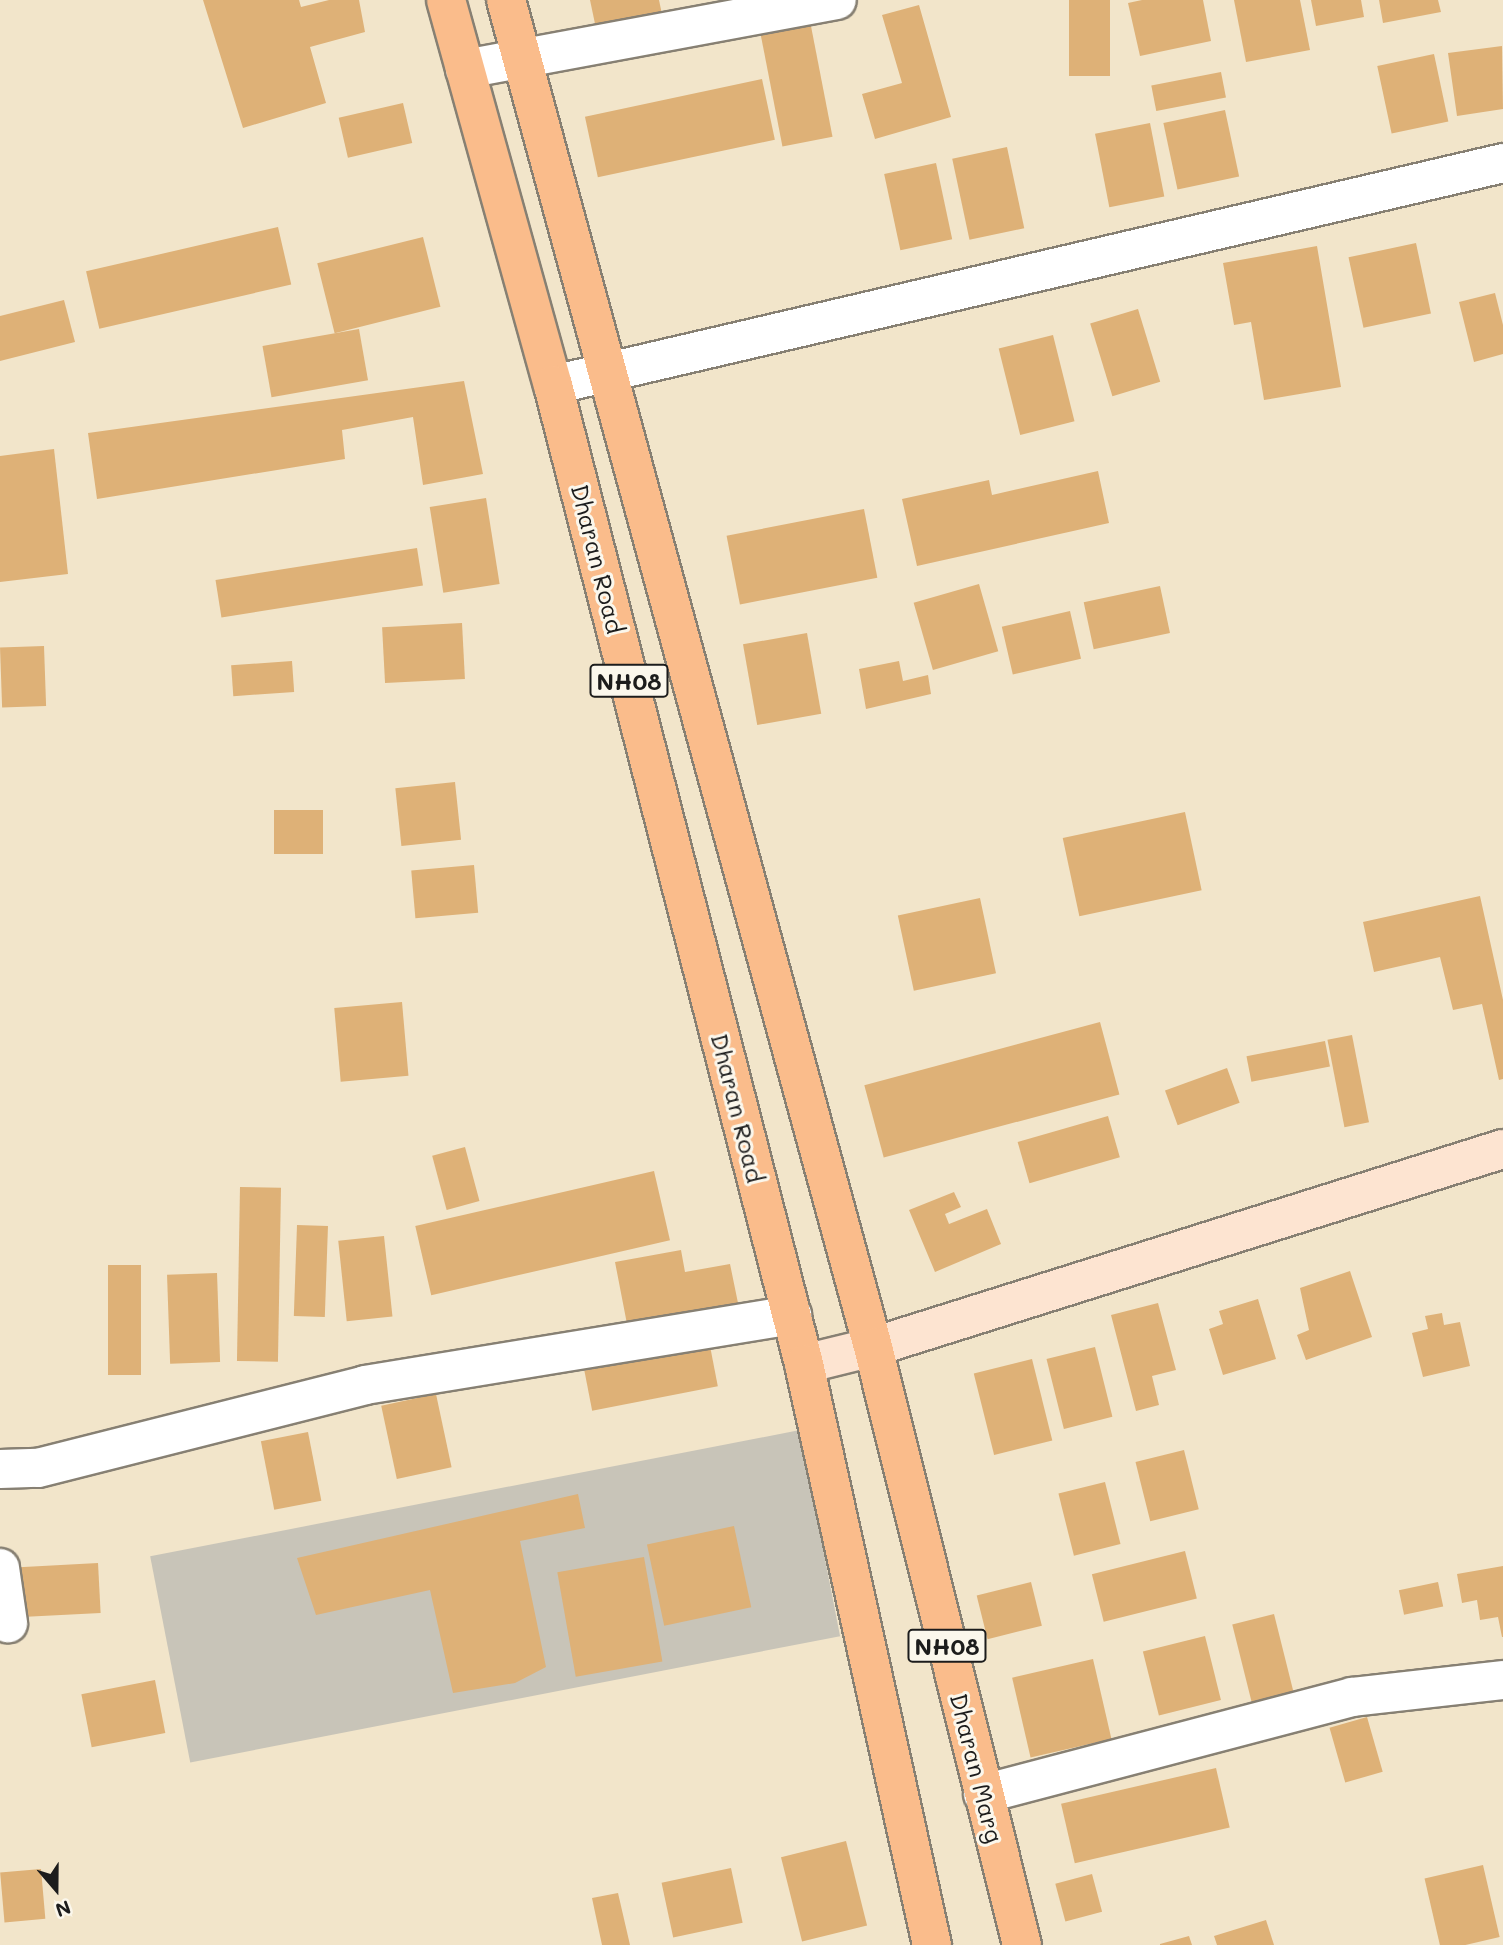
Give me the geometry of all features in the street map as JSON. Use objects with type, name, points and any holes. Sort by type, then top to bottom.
[{"type":"main road","name":"Dharan Road","points":[[446,0],[553,385],[804,1364]]},
{"type":"main road","name":"NH08","points":[[506,0],[610,372],[873,1347]]},
{"type":"main road","points":[[804,1364],[873,1347],[1503,1149]]},
{"type":"main road","name":"Dharan Marg","points":[[873,1347],[1022,1945]]},
{"type":"main road","name":"NH08","points":[[804,1364],[926,1944]]},
{"type":"street","points":[[465,68],[837,0]]},
{"type":"street","points":[[553,385],[1503,163]]},
{"type":"street","points":[[0,1469],[38,1468],[365,1385],[792,1315]]},
{"type":"street","points":[[0,1568],[8,1623]]},
{"type":"street","points":[[984,1794],[1352,1697],[1503,1679]]},
{"type":"shaded area","points":[[800,1430],[840,1636],[190,1762],[150,1556]]},
{"type":"building","points":[[203,0],[299,0],[301,7],[329,0],[359,0],[365,32],[310,47],[326,103],[243,128]]},
{"type":"building","points":[[590,0],[659,0],[664,24],[598,38]]},
{"type":"building","points":[[1069,0],[1110,0],[1110,76],[1069,76]]},
{"type":"building","points":[[1142,0],[1203,0],[1211,41],[1140,56],[1128,3]]},
{"type":"building","points":[[1234,0],[1300,0],[1310,50],[1246,62]]},
{"type":"building","points":[[1311,0],[1361,0],[1364,17],[1316,26]]},
{"type":"building","points":[[1379,0],[1438,0],[1441,12],[1383,23]]},
{"type":"building","points":[[919,5],[951,117],[875,139],[862,94],[902,83],[882,15]]},
{"type":"building","points":[[810,21],[833,137],[782,147],[760,31]]},
{"type":"building","points":[[1502,46],[1503,109],[1457,116],[1448,53]]},
{"type":"building","points":[[1434,54],[1448,121],[1392,134],[1377,66]]},
{"type":"building","points":[[1221,72],[1226,98],[1156,111],[1151,86]]},
{"type":"building","points":[[762,79],[775,140],[598,177],[585,117]]},
{"type":"building","points":[[403,103],[412,143],[348,158],[339,118]]},
{"type":"building","points":[[1225,110],[1239,177],[1178,190],[1163,123]]},
{"type":"building","points":[[1150,123],[1164,197],[1109,207],[1095,134]]},
{"type":"building","points":[[1007,147],[1024,228],[969,240],[952,159]]},
{"type":"building","points":[[936,163],[952,239],[900,250],[884,174]]},
{"type":"building","points":[[278,227],[291,284],[99,329],[86,271]]},
{"type":"building","points":[[423,237],[440,307],[335,333],[317,263]]},
{"type":"building","points":[[1416,243],[1431,313],[1363,328],[1349,257]]},
{"type":"building","points":[[1317,246],[1341,387],[1264,400],[1251,322],[1234,325],[1223,263]]},
{"type":"building","points":[[1495,293],[1503,325],[1503,354],[1474,362],[1459,302]]},
{"type":"building","points":[[64,300],[75,342],[0,361],[0,316]]},
{"type":"building","points":[[1138,309],[1160,382],[1112,396],[1090,324]]},
{"type":"building","points":[[359,329],[368,380],[272,397],[262,346]]},
{"type":"building","points":[[1053,335],[1075,421],[1020,435],[999,349]]},
{"type":"building","points":[[464,381],[483,474],[423,485],[413,417],[342,430],[345,459],[97,499],[88,433]]},
{"type":"building","points":[[54,449],[68,574],[0,582],[0,456]]},
{"type":"building","points":[[1098,471],[1109,523],[917,566],[902,499],[989,480],[992,495]]},
{"type":"building","points":[[486,498],[500,584],[443,593],[430,507]]},
{"type":"building","points":[[864,509],[877,578],[740,604],[727,536]]},
{"type":"building","points":[[417,548],[423,586],[221,617],[216,580]]},
{"type":"building","points":[[979,584],[998,651],[933,670],[914,603]]},
{"type":"building","points":[[1160,586],[1170,633],[1094,649],[1084,602]]},
{"type":"building","points":[[1070,611],[1081,659],[1013,674],[1002,627]]},
{"type":"building","points":[[462,623],[465,679],[385,683],[382,627]]},
{"type":"building","points":[[807,633],[821,714],[757,725],[743,644]]},
{"type":"building","points":[[44,646],[46,706],[2,707],[0,648]]},
{"type":"building","points":[[292,661],[294,692],[233,696],[231,665]]},
{"type":"building","points":[[899,661],[903,681],[928,675],[931,694],[866,709],[859,669]]},
{"type":"building","points":[[455,782],[461,840],[401,846],[395,788]]},
{"type":"building","points":[[274,810],[323,810],[323,854],[274,854]]},
{"type":"building","points":[[1185,812],[1202,890],[1079,916],[1063,838]]},
{"type":"building","points":[[474,865],[478,913],[415,918],[411,870]]},
{"type":"building","points":[[1480,896],[1503,1000],[1503,1079],[1499,1080],[1482,1004],[1453,1010],[1440,957],[1374,972],[1363,922]]},
{"type":"building","points":[[980,898],[996,973],[914,991],[898,915]]},
{"type":"building","points":[[402,1002],[408,1076],[341,1082],[334,1008]]},
{"type":"building","points":[[1100,1022],[1119,1094],[884,1158],[864,1085]]},
{"type":"building","points":[[1352,1035],[1369,1122],[1344,1127],[1327,1040]]},
{"type":"building","points":[[1325,1041],[1330,1067],[1251,1082],[1246,1056]]},
{"type":"building","points":[[1227,1068],[1240,1103],[1178,1125],[1165,1091]]},
{"type":"building","points":[[1108,1116],[1120,1157],[1029,1183],[1018,1142]]},
{"type":"building","points":[[465,1147],[479,1201],[447,1210],[432,1156]]},
{"type":"building","points":[[654,1171],[670,1240],[431,1295],[415,1226]]},
{"type":"building","points":[[240,1187],[281,1188],[278,1362],[237,1361]]},
{"type":"building","points":[[954,1192],[961,1207],[945,1214],[949,1224],[987,1209],[1001,1244],[935,1272],[909,1210]]},
{"type":"building","points":[[297,1225],[328,1226],[325,1317],[294,1316]]},
{"type":"building","points":[[384,1236],[392,1317],[347,1321],[338,1241]]},
{"type":"building","points":[[681,1250],[685,1272],[730,1264],[738,1303],[627,1324],[615,1262]]},
{"type":"building","points":[[108,1265],[141,1265],[141,1375],[108,1375]]},
{"type":"building","points":[[1350,1271],[1372,1337],[1306,1360],[1297,1335],[1309,1330],[1300,1288]]},
{"type":"building","points":[[217,1273],[220,1362],[170,1364],[167,1275]]},
{"type":"building","points":[[1258,1299],[1276,1359],[1223,1375],[1209,1329],[1223,1324],[1219,1311]]},
{"type":"building","points":[[1158,1303],[1176,1370],[1152,1376],[1159,1405],[1136,1411],[1111,1315]]},
{"type":"building","points":[[1442,1313],[1444,1325],[1460,1322],[1470,1366],[1423,1377],[1412,1333],[1428,1329],[1425,1316]]},
{"type":"building","points":[[710,1346],[718,1386],[592,1411],[584,1370]]},
{"type":"building","points":[[1095,1347],[1112,1417],[1064,1429],[1046,1359]]},
{"type":"building","points":[[1032,1359],[1052,1441],[994,1455],[974,1374]]},
{"type":"building","points":[[436,1394],[452,1467],[397,1479],[381,1406]]},
{"type":"building","points":[[308,1432],[321,1501],[274,1510],[261,1441]]},
{"type":"building","points":[[1184,1450],[1199,1509],[1150,1521],[1135,1462]]},
{"type":"building","points":[[1105,1482],[1120,1544],[1074,1556],[1058,1494]]},
{"type":"building","points":[[578,1494],[585,1528],[520,1541],[546,1667],[515,1683],[453,1693],[430,1590],[316,1615],[297,1558]]},
{"type":"building","points":[[734,1526],[751,1607],[664,1626],[647,1545]]},
{"type":"building","points":[[1185,1551],[1197,1599],[1104,1622],[1092,1574]]},
{"type":"building","points":[[644,1557],[662,1661],[576,1677],[557,1572]]},
{"type":"building","points":[[98,1563],[101,1613],[22,1617],[19,1567]]},
{"type":"building","points":[[1503,1566],[1502,1637],[1498,1617],[1480,1620],[1477,1600],[1462,1603],[1457,1574]]},
{"type":"building","points":[[1031,1582],[1042,1626],[988,1639],[977,1596]]},
{"type":"building","points":[[1438,1582],[1443,1606],[1404,1615],[1399,1590]]},
{"type":"building","points":[[1274,1614],[1293,1692],[1252,1702],[1232,1624]]},
{"type":"building","points":[[1205,1636],[1221,1700],[1159,1716],[1143,1651]]},
{"type":"building","points":[[1093,1659],[1111,1739],[1031,1758],[1012,1678]]},
{"type":"building","points":[[155,1680],[165,1733],[92,1747],[81,1694]]},
{"type":"building","points":[[1367,1717],[1383,1772],[1345,1783],[1330,1728]]},
{"type":"building","points":[[1216,1768],[1230,1827],[1075,1863],[1061,1804]]},
{"type":"building","points":[[846,1841],[867,1925],[802,1942],[781,1857]]},
{"type":"building","points":[[1483,1865],[1500,1937],[1465,1945],[1440,1945],[1425,1878]]},
{"type":"building","points":[[731,1868],[743,1923],[673,1938],[662,1883]]},
{"type":"building","points":[[41,1869],[45,1919],[5,1922],[0,1873]]},
{"type":"building","points":[[1092,1874],[1102,1912],[1065,1922],[1055,1884]]},
{"type":"building","points":[[618,1893],[630,1945],[602,1945],[592,1898]]},
{"type":"building","points":[[1266,1920],[1274,1945],[1217,1945],[1214,1936]]},
{"type":"building","points":[[1189,1936],[1192,1945],[1160,1945],[1160,1944]]}]
